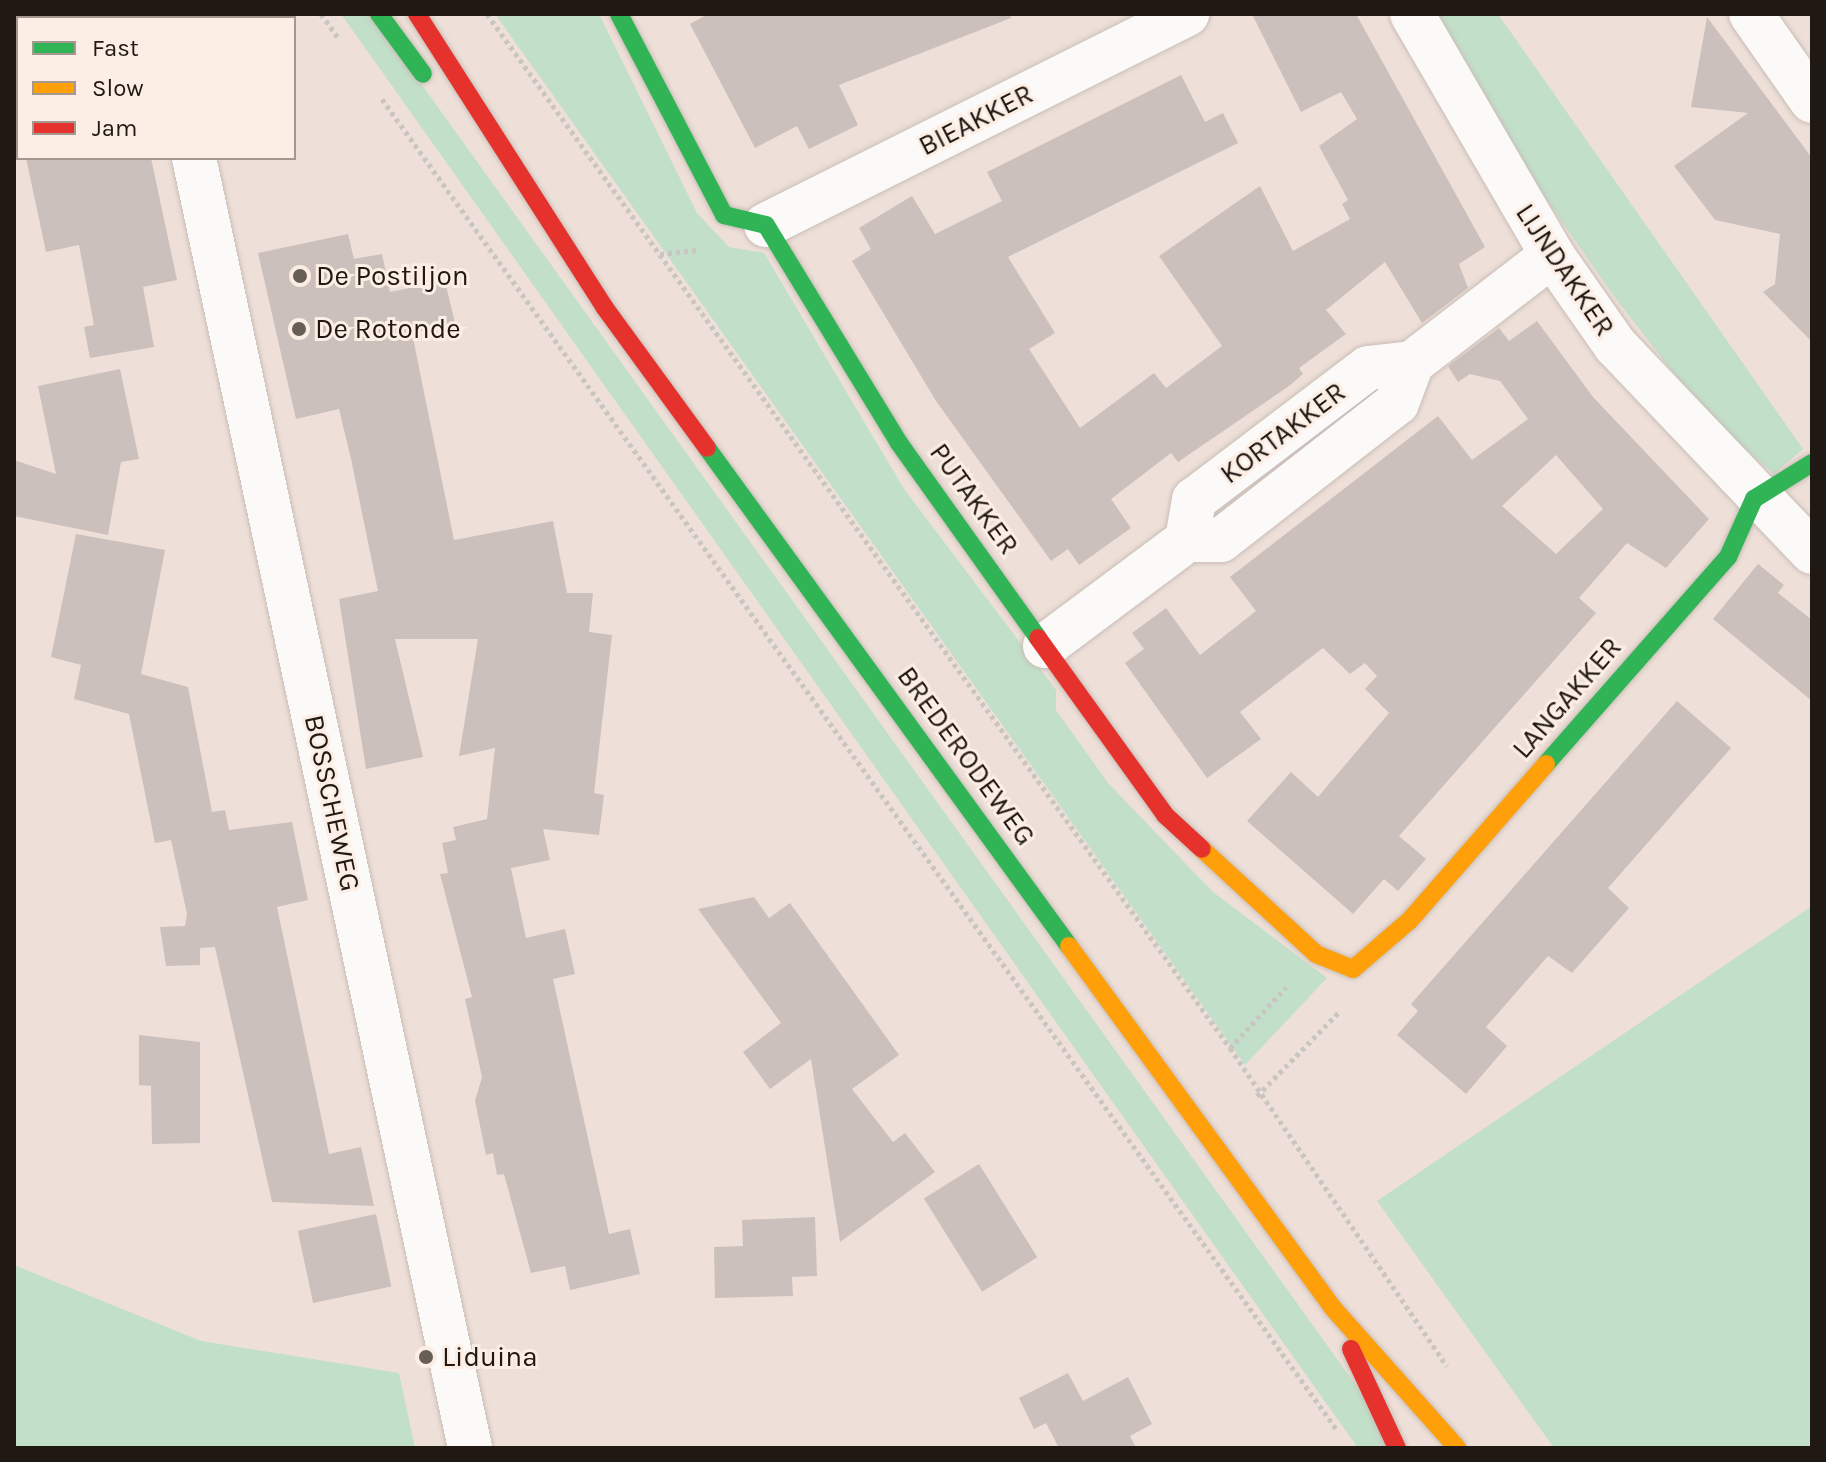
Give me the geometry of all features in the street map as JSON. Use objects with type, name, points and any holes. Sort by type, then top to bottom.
[{"type":"main road","points":[[379,14],[432,88]]},
{"type":"main road","name":"BREDERODEWEG","points":[[417,14],[556,237],[1332,1307],[1457,1448]]},
{"type":"main road","points":[[619,14],[724,215],[766,225]]},
{"type":"main road","name":"BREDERODEWEG","points":[[477,149],[556,237]]},
{"type":"main road","name":"PUTAKKER","points":[[766,225],[899,443],[1165,815],[1316,954],[1353,969]]},
{"type":"main road","points":[[1754,499],[1793,481],[1812,463]]},
{"type":"main road","name":"LANGAKKER","points":[[1353,969],[1410,920],[1728,557],[1754,499]]},
{"type":"main road","name":"BREDERODEWEG","points":[[1332,1307],[1397,1448]]},
{"type":"street","name":"BIEAKKER","points":[[766,225],[1187,14]]},
{"type":"street","name":"LIJNDAKKER","points":[[1412,14],[1552,255],[1615,345],[1754,499],[1812,552]]},
{"type":"street","points":[[1761,17],[1812,101]]},
{"type":"street","name":"BOSSCHEWEG","points":[[194,160],[470,1448]]},
{"type":"street","name":"KORTAKKER","points":[[1045,646],[1187,540],[1221,540],[1397,403],[1412,363],[1552,255]]},
{"type":"path","points":[[321,14],[349,53]]},
{"type":"path","points":[[487,14],[1230,1048],[1257,1096],[1450,1370]]},
{"type":"path","points":[[377,92],[1341,1435]]},
{"type":"path","points":[[1230,1048],[1316,954]]},
{"type":"path","points":[[1257,1096],[1344,1007],[1353,969]]},
{"type":"green space","points":[[341,14],[371,14],[1401,1448],[1358,1448]]},
{"type":"green space","points":[[495,14],[599,14],[697,213],[729,247],[764,253],[904,489],[1056,690],[1056,710],[1108,783],[1213,892],[1327,978],[1245,1065]]},
{"type":"green space","points":[[1437,14],[1498,14],[1803,449],[1774,474],[1707,416],[1616,299],[1537,186]]},
{"type":"green space","points":[[1812,906],[1812,1448],[1554,1448],[1377,1201]]},
{"type":"green space","points":[[14,1265],[201,1341],[399,1373],[415,1448],[14,1448]]},
{"type":"building","points":[[708,14],[1010,14],[1011,18],[839,85],[858,125],[809,149],[797,126],[755,148],[690,24]]},
{"type":"building","points":[[1252,14],[1356,14],[1485,247],[1459,264],[1468,288],[1422,323],[1385,262],[1326,310],[1346,334],[1299,368],[1303,374],[1178,462],[1171,453],[1111,499],[1131,528],[1079,565],[1068,549],[1051,561],[936,401],[852,261],[871,249],[859,228],[912,196],[935,234],[1002,201],[987,172],[1181,75],[1205,122],[1223,113],[1238,143],[1008,257],[1055,333],[1029,349],[1080,428],[1154,373],[1166,388],[1222,346],[1159,256],[1260,186],[1293,251],[1350,219],[1342,204],[1348,200],[1319,146],[1357,119],[1341,92],[1301,112]]},
{"type":"building","points":[[1707,17],[1812,158],[1812,342],[1763,292],[1775,284],[1780,234],[1715,220],[1674,166],[1748,113],[1691,107]]},
{"type":"building","points":[[26,160],[151,160],[177,280],[143,287],[154,347],[90,358],[84,327],[94,325],[79,245],[46,252]]},
{"type":"building","points":[[348,234],[354,259],[382,254],[390,292],[445,281],[455,323],[412,333],[454,540],[553,521],[567,593],[593,593],[589,632],[612,635],[594,793],[604,795],[599,835],[543,829],[550,860],[511,868],[526,938],[565,929],[575,974],[553,979],[609,1234],[630,1229],[640,1274],[570,1290],[565,1266],[531,1273],[504,1174],[497,1175],[493,1153],[486,1155],[475,1101],[482,1077],[465,999],[472,997],[440,874],[448,873],[442,843],[456,840],[453,827],[487,819],[495,748],[459,756],[478,639],[395,639],[423,757],[366,769],[339,599],[378,591],[351,459],[339,409],[296,419],[258,253]]},
{"type":"building","points":[[1537,321],[1593,397],[1709,519],[1666,568],[1627,543],[1579,598],[1596,613],[1399,836],[1426,859],[1398,891],[1384,879],[1353,914],[1247,821],[1291,772],[1318,797],[1389,713],[1365,689],[1377,676],[1365,663],[1350,674],[1323,648],[1240,712],[1261,739],[1207,778],[1125,663],[1144,649],[1132,633],[1166,608],[1200,655],[1256,611],[1230,577],[1438,416],[1472,460],[1528,419],[1500,381],[1470,374],[1458,382],[1448,366],[1499,328],[1509,341]],"holes":[[[1556,455],[1603,509],[1556,554],[1502,506]]]},
{"type":"building","points":[[120,369],[139,459],[121,462],[108,535],[14,516],[14,460],[56,474],[38,386]]},
{"type":"building","points":[[76,534],[165,550],[141,674],[188,687],[212,812],[225,810],[229,830],[292,822],[308,900],[277,907],[329,1154],[361,1147],[374,1206],[272,1202],[215,947],[200,948],[200,965],[166,966],[160,927],[185,926],[187,914],[171,840],[155,843],[129,714],[74,699],[81,665],[51,657]]},
{"type":"building","points":[[1758,564],[1784,585],[1778,593],[1812,620],[1812,701],[1713,619]]},
{"type":"building","points":[[1677,701],[1731,748],[1608,888],[1629,908],[1572,973],[1548,956],[1486,1027],[1507,1046],[1466,1094],[1397,1035],[1418,1011],[1411,1004]]},
{"type":"building","points":[[754,897],[769,918],[790,903],[899,1055],[852,1089],[893,1142],[905,1133],[935,1172],[840,1242],[811,1059],[770,1089],[743,1052],[781,1023],[698,909]]},
{"type":"building","points":[[139,1035],[200,1042],[200,1143],[152,1144],[151,1086],[139,1085]]},
{"type":"building","points":[[979,1164],[1037,1257],[982,1292],[924,1198]]},
{"type":"building","points":[[376,1214],[391,1286],[313,1303],[298,1231]]},
{"type":"building","points":[[815,1217],[817,1276],[792,1277],[793,1296],[715,1298],[714,1247],[743,1246],[742,1220]]},
{"type":"building","points":[[1068,1373],[1083,1401],[1128,1377],[1152,1424],[1130,1436],[1136,1448],[1059,1448],[1046,1423],[1034,1429],[1019,1398]]},
{"type":"traffic: fast","points":[[379,14],[423,74]]},
{"type":"traffic: fast","points":[[619,14],[724,215],[766,225],[899,443],[1038,638]]},
{"type":"traffic: fast","points":[[707,448],[1069,946]]},
{"type":"traffic: fast","points":[[1546,764],[1728,557],[1754,499],[1812,463]]},
{"type":"traffic: slow","points":[[1202,849],[1316,954],[1353,969],[1410,920],[1546,764]]},
{"type":"traffic: slow","points":[[1069,946],[1332,1307],[1457,1448]]},
{"type":"traffic: jam","points":[[417,14],[605,308],[707,448]]},
{"type":"traffic: jam","points":[[1038,638],[1165,815],[1202,849]]},
{"type":"traffic: jam","points":[[1351,1349],[1397,1448]]},
{"type":"place","name":"De Postiljon","points":[[300,276]]},
{"type":"place","name":"De Rotonde","points":[[299,329]]},
{"type":"place","name":"Liduina","points":[[426,1357]]}]
